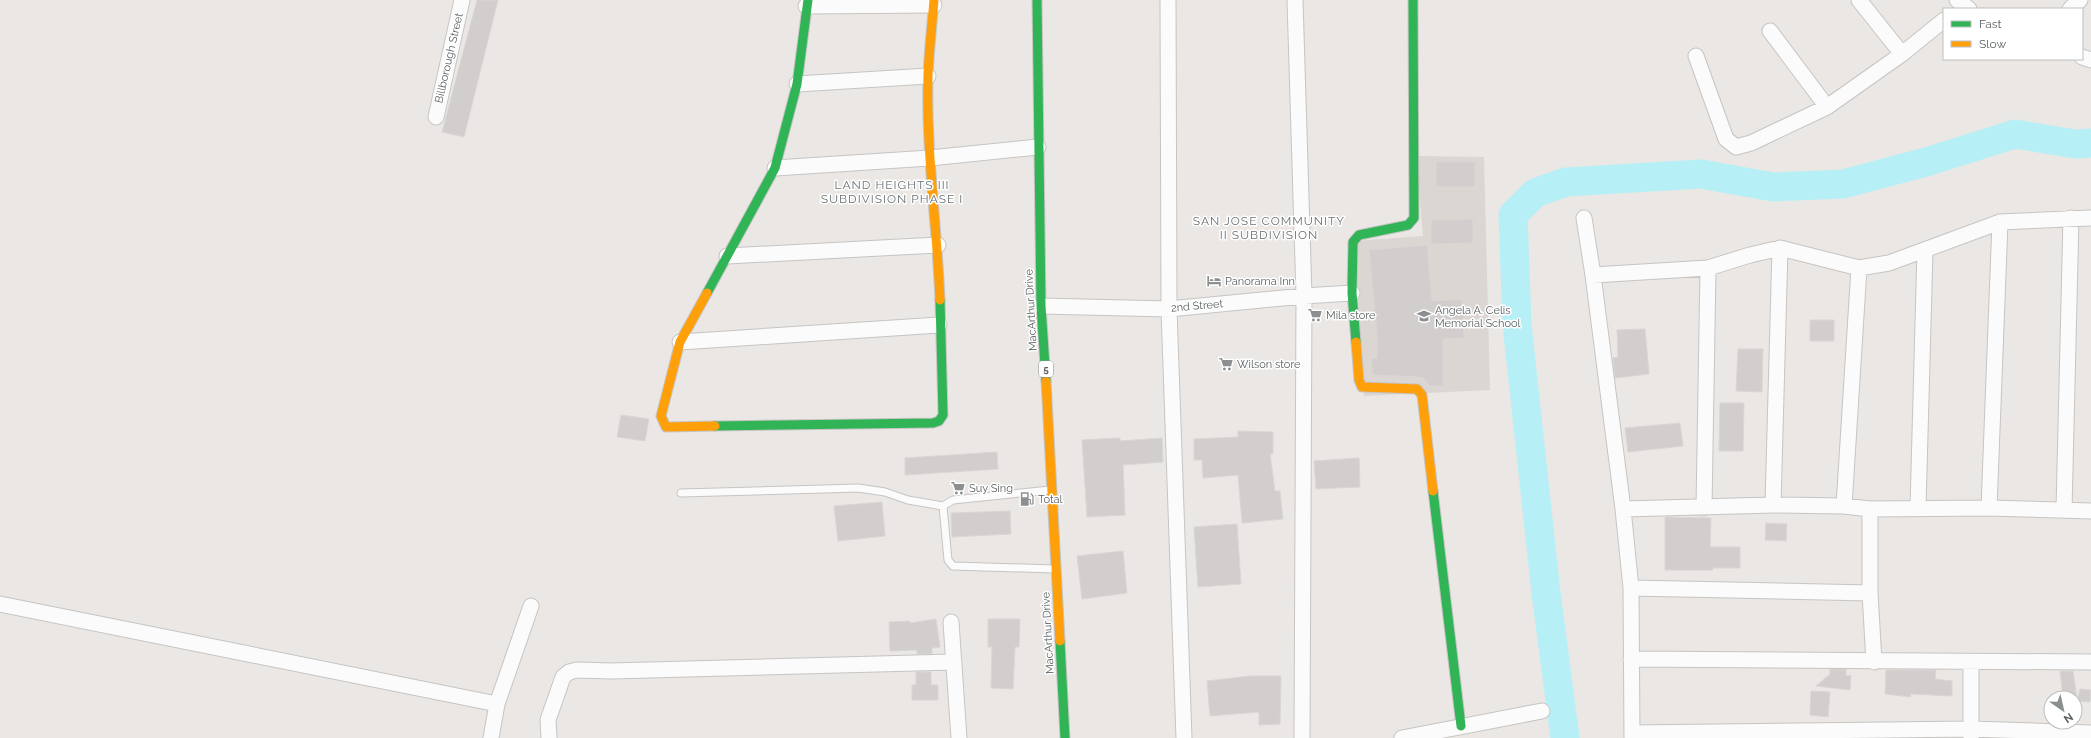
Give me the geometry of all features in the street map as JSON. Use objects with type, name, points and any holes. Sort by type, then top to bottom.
[{"type":"street","name":"Billborough Street","points":[[436,117],[462,0]]},
{"type":"street","name":"MacArthur Drive","points":[[1037,0],[1041,306],[1057,569],[1065,738]]},
{"type":"street","points":[[1168,0],[1168,309],[1184,738]]},
{"type":"street","points":[[1295,0],[1304,296],[1302,738]]},
{"type":"street","points":[[1413,0],[1414,218],[1408,225],[1355,237],[1353,242],[1352,293],[1359,380],[1362,387],[1417,389],[1422,395],[1461,726]]},
{"type":"street","points":[[1859,0],[1902,54]]},
{"type":"street","points":[[2071,8],[2080,0]]},
{"type":"street","points":[[807,3],[934,3],[928,76],[930,158],[938,245],[939,325],[943,414],[939,421],[932,423],[666,427],[661,416],[680,342],[775,168],[797,84],[807,3]]},
{"type":"street","points":[[1696,56],[1726,139],[1736,147],[1751,143],[1827,107],[1902,54],[1943,21]]},
{"type":"street","points":[[1770,31],[1827,107]]},
{"type":"street","points":[[797,84],[928,76]]},
{"type":"street","points":[[775,168],[930,158],[1038,147]]},
{"type":"street","points":[[1584,218],[1593,275],[1623,509],[1631,588],[1632,735],[2091,733]]},
{"type":"street","points":[[2064,510],[2071,218]]},
{"type":"street","points":[[1593,275],[1708,268],[1750,255],[1780,248],[1859,268],[1889,263],[2000,222],[2091,218]]},
{"type":"street","points":[[1989,508],[2000,222]]},
{"type":"street","points":[[727,256],[938,245]]},
{"type":"street","points":[[1773,505],[1780,248]]},
{"type":"street","points":[[1918,508],[1925,250]]},
{"type":"street","points":[[1704,508],[1708,268]]},
{"type":"street","points":[[1844,506],[1859,268]]},
{"type":"street","name":"2nd Street","points":[[1041,306],[1168,309],[1352,293]]},
{"type":"street","points":[[680,342],[939,325]]},
{"type":"street","points":[[1623,509],[1773,505],[1844,506],[1870,509],[1989,508],[2091,511]]},
{"type":"street","points":[[1870,509],[1870,594],[1874,662]]},
{"type":"street","points":[[1631,588],[1870,594]]},
{"type":"street","points":[[0,604],[497,704]]},
{"type":"street","points":[[491,738],[497,704],[531,606]]},
{"type":"street","points":[[951,622],[959,738]]},
{"type":"street","points":[[1631,659],[1874,662],[2091,662]]},
{"type":"street","points":[[549,738],[548,720],[563,677],[569,672],[577,670],[611,671],[954,662]]},
{"type":"street","points":[[1971,662],[1971,734]]},
{"type":"street","points":[[1402,738],[1542,711]]},
{"type":"lane","points":[[681,493],[858,488],[885,492],[908,500],[942,506],[953,500],[1052,490]]},
{"type":"lane","points":[[942,506],[948,560],[953,566],[1057,569]]},
{"type":"shaded area","name":"Angela A. Celis Memorial School","points":[[1416,156],[1484,157],[1490,390],[1364,396],[1355,241],[1423,236]]},
{"type":"building","points":[[477,0],[498,0],[464,137],[442,132]]},
{"type":"building","points":[[1436,162],[1475,162],[1475,187],[1436,187]]},
{"type":"building","points":[[1473,219],[1473,243],[1431,244],[1431,220]]},
{"type":"building","points":[[1427,245],[1432,301],[1462,299],[1464,338],[1443,339],[1443,386],[1430,386],[1423,378],[1418,377],[1373,375],[1371,358],[1377,358],[1377,334],[1369,250]]},
{"type":"building","points":[[1810,320],[1834,320],[1834,341],[1810,341]]},
{"type":"building","points":[[1645,329],[1649,374],[1615,378],[1613,358],[1618,357],[1617,330]]},
{"type":"building","points":[[1738,349],[1763,349],[1762,392],[1736,391]]},
{"type":"building","points":[[1720,403],[1744,403],[1743,451],[1719,451]]},
{"type":"building","points":[[621,415],[649,419],[645,441],[617,437]]},
{"type":"building","points":[[1680,423],[1683,446],[1628,452],[1625,428]]},
{"type":"building","points":[[1238,431],[1273,432],[1273,454],[1270,454],[1275,491],[1280,491],[1283,519],[1242,523],[1238,475],[1203,478],[1202,460],[1194,460],[1194,439],[1238,437]]},
{"type":"building","points":[[1120,438],[1120,441],[1162,438],[1163,462],[1123,465],[1125,515],[1087,517],[1082,440]]},
{"type":"building","points":[[997,452],[998,469],[905,475],[905,458]]},
{"type":"building","points":[[1359,458],[1360,487],[1316,489],[1314,461]]},
{"type":"building","points":[[882,502],[885,536],[838,541],[834,506]]},
{"type":"building","points":[[1010,511],[1011,534],[952,537],[951,513]]},
{"type":"building","points":[[1665,517],[1711,518],[1710,547],[1740,547],[1740,568],[1713,568],[1713,570],[1665,570]]},
{"type":"building","points":[[1766,523],[1787,524],[1786,541],[1765,540]]},
{"type":"building","points":[[1237,524],[1241,584],[1198,587],[1194,527]]},
{"type":"building","points":[[1123,551],[1127,593],[1082,599],[1077,556]]},
{"type":"building","points":[[936,619],[940,647],[932,648],[932,654],[917,654],[917,650],[890,651],[889,622],[910,621],[910,623]]},
{"type":"building","points":[[988,619],[1020,619],[1019,647],[1015,647],[1013,689],[991,688],[992,647],[988,647]]},
{"type":"building","points":[[1830,669],[1846,669],[1846,676],[1851,675],[1850,690],[1816,686],[1830,674]]},
{"type":"building","points":[[1886,670],[1936,670],[1935,679],[1952,681],[1952,696],[1911,694],[1910,697],[1885,694]]},
{"type":"building","points":[[2060,671],[2073,671],[2076,690],[2062,690]]},
{"type":"building","points":[[916,672],[931,672],[931,685],[938,685],[938,700],[912,700],[912,685],[916,685]]},
{"type":"building","points":[[1250,676],[1281,676],[1280,724],[1259,725],[1259,712],[1210,716],[1207,681]]},
{"type":"building","points":[[2080,689],[2091,690],[2090,702],[2083,701],[2083,690]]},
{"type":"building","points":[[1811,691],[1830,692],[1828,717],[1810,715]]},
{"type":"waterway","points":[[1565,738],[1546,593],[1517,325],[1513,215],[1535,193],[1566,182],[1701,174],[1773,187],[1843,184],[1926,162],[2015,134],[2075,144],[2091,143]]},
{"type":"traffic: fast","points":[[707,293],[775,168],[797,84],[808,0]]},
{"type":"traffic: fast","points":[[1037,0],[1041,306],[1046,381]]},
{"type":"traffic: fast","points":[[1356,342],[1352,293],[1353,242],[1359,235],[1408,225],[1414,218],[1413,0]]},
{"type":"traffic: fast","points":[[715,426],[933,423],[939,421],[943,415],[940,300]]},
{"type":"traffic: fast","points":[[1433,491],[1461,726]]},
{"type":"traffic: fast","points":[[1060,641],[1065,738]]},
{"type":"traffic: slow","points":[[934,0],[928,67],[928,104],[930,160],[940,300]]},
{"type":"traffic: slow","points":[[707,293],[680,342],[661,416],[666,427],[715,426]]},
{"type":"traffic: slow","points":[[1356,342],[1359,380],[1362,387],[1417,389],[1422,395],[1433,491]]},
{"type":"traffic: slow","points":[[1046,381],[1060,641]]},
{"type":"place","name":"Panorama Inn","points":[[1214,281]]},
{"type":"place","name":"Mila store","points":[[1315,315]]},
{"type":"place","name":"Angela A. Celis Memorial School","points":[[1424,316]]},
{"type":"place","name":"Wilson store","points":[[1226,364]]},
{"type":"place","name":"Suy Sing","points":[[958,488]]},
{"type":"place","name":"Total","points":[[1027,499]]},
{"type":"district","name":"LAND HEIGHTS III SUBDIVISION PHASE I","points":[[892,192]]},
{"type":"district","name":"SAN JOSE COMMUNITY II SUBDIVISION","points":[[1269,228]]}]
